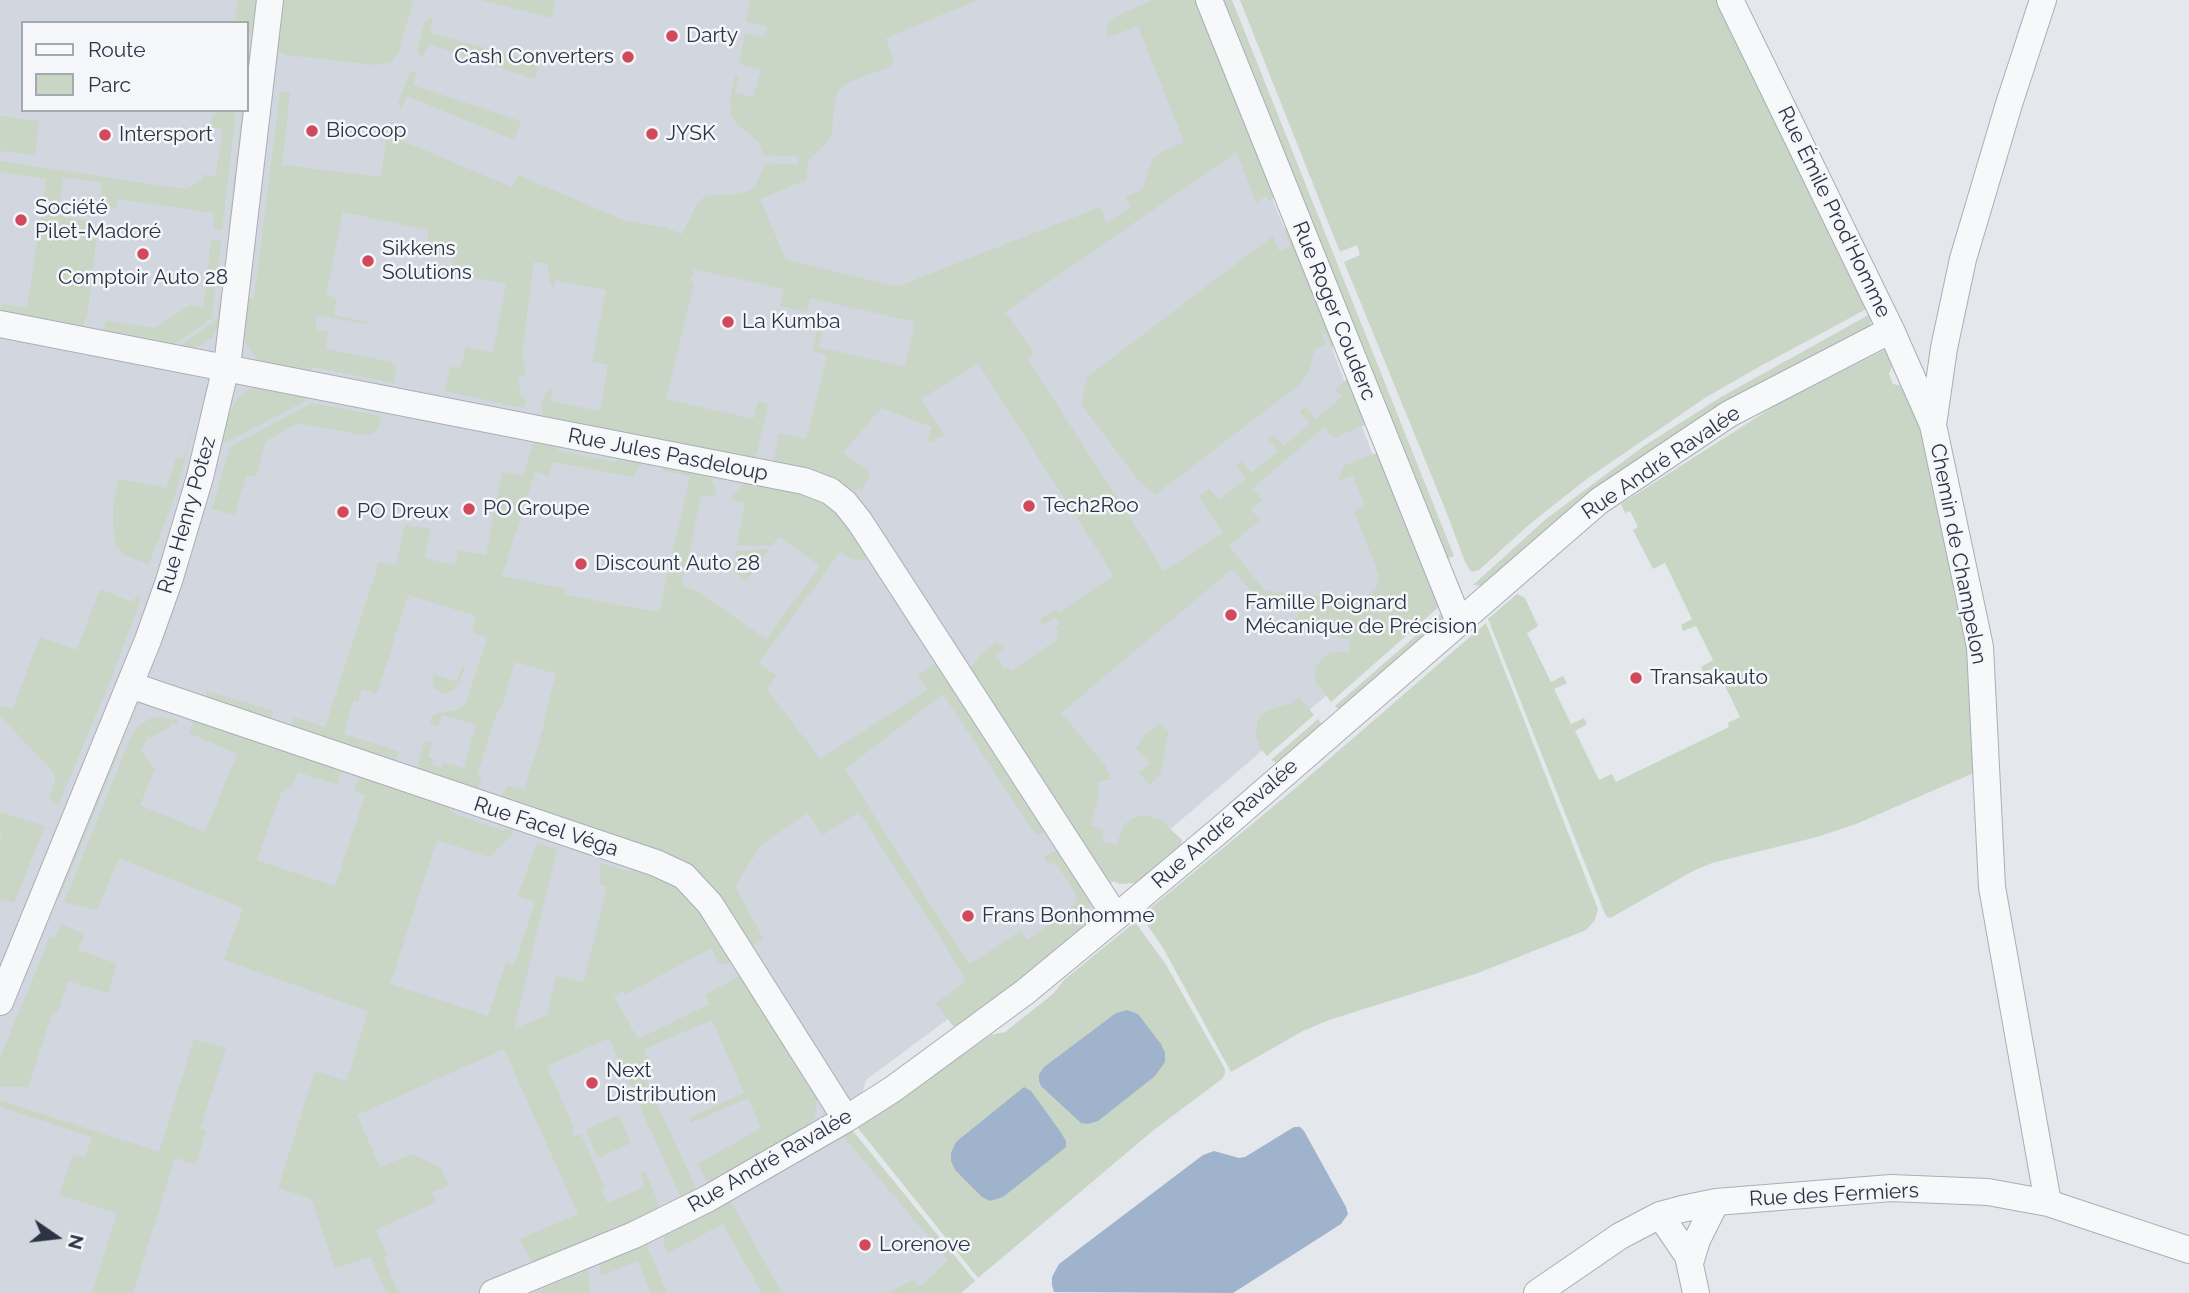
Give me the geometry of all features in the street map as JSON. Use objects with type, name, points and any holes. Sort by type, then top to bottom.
[{"type":"street","name":"Rue Henry Potez","points":[[0,1002],[130,685],[186,527],[227,368],[271,0]]},
{"type":"street","name":"Rue Roger Couderc","points":[[1209,0],[1459,621]]},
{"type":"street","name":"Rue Émile Prod'Homme","points":[[1730,0],[1891,330],[1933,425]]},
{"type":"street","name":"Chemin de Champelon","points":[[2043,0],[1963,259],[1944,348],[1933,425],[1980,647],[1992,887],[2048,1203]]},
{"type":"street","name":"Rue Jules Pasdeloup","points":[[0,324],[804,481],[830,491],[845,503],[860,522],[1116,917]]},
{"type":"street","name":"Rue André Ravalée","points":[[493,1293],[634,1235],[708,1199],[846,1119],[892,1089],[1025,992],[1116,917],[1599,501],[1729,414],[1891,330]]},
{"type":"street","name":"Rue Facel Véga","points":[[130,685],[665,866],[684,876],[710,904],[846,1119]]},
{"type":"street","name":"Rue des Fermiers","points":[[1537,1293],[1620,1236],[1660,1215],[1716,1202],[1891,1188],[1988,1192],[2048,1203],[2189,1250]]},
{"type":"street","points":[[1690,1263],[1697,1240],[1716,1202]]},
{"type":"street","points":[[1660,1215],[1685,1251],[1696,1293]]},
{"type":"shaded area","points":[[0,0],[1193,0],[1431,606],[1118,874],[1092,912],[866,1080],[852,1130],[975,1281],[961,1293],[0,1293]]},
{"type":"green space","points":[[238,0],[261,0],[258,24],[250,35],[248,47],[248,21],[235,21]]},
{"type":"green space","points":[[280,0],[413,0],[399,52],[391,62],[376,65],[286,55],[278,51],[276,48]]},
{"type":"green space","points":[[481,0],[555,0],[552,18]]},
{"type":"green space","points":[[750,0],[978,0],[886,38],[893,64],[849,82],[839,89],[831,138],[809,160],[806,180],[760,199],[786,260],[899,286],[1100,207],[1107,224],[1130,207],[1126,197],[1144,186],[1152,160],[1163,151],[1184,142],[1138,26],[1107,38],[1107,24],[1116,16],[1153,0],[1194,0],[1200,5],[1274,197],[1269,202],[1266,196],[1256,203],[1237,152],[1005,312],[1034,353],[1027,358],[1164,571],[1223,533],[1199,497],[1209,489],[1219,500],[1246,478],[1236,466],[1242,461],[1252,473],[1278,451],[1268,439],[1273,434],[1284,446],[1310,424],[1300,412],[1305,407],[1316,419],[1342,397],[1335,389],[1350,377],[1369,423],[1334,438],[1324,427],[1253,488],[1262,500],[1251,509],[1260,520],[1229,546],[1265,591],[1353,599],[1367,597],[1377,586],[1379,575],[1354,512],[1364,504],[1353,475],[1338,481],[1343,466],[1379,452],[1441,605],[1331,702],[1315,681],[1316,667],[1322,658],[1332,652],[1349,652],[1350,639],[1336,637],[1335,623],[1295,620],[1298,615],[1295,608],[1256,597],[1232,569],[1061,713],[1105,765],[1111,779],[1097,782],[1099,795],[1090,826],[1104,830],[1101,841],[1116,845],[1125,824],[1144,815],[1161,820],[1182,840],[1180,851],[1138,883],[1120,884],[1105,878],[968,672],[979,656],[996,642],[1005,647],[995,656],[1004,668],[1007,667],[1011,671],[1058,639],[1056,634],[1059,632],[1055,627],[1059,623],[1055,617],[1043,625],[1039,620],[1056,609],[1058,613],[1114,576],[978,363],[921,399],[944,435],[932,442],[927,440],[932,427],[881,408],[843,453],[868,470],[869,478],[862,489],[849,491],[773,466],[779,433],[806,439],[827,355],[812,351],[817,331],[822,332],[818,347],[905,367],[915,322],[810,298],[807,312],[780,306],[784,289],[694,269],[690,281],[694,283],[666,399],[753,419],[758,401],[768,404],[758,450],[753,459],[546,418],[542,413],[542,404],[545,394],[553,386],[550,401],[600,411],[608,365],[592,361],[606,290],[555,280],[554,288],[549,281],[548,264],[534,262],[522,352],[526,374],[518,379],[521,397],[525,398],[526,404],[523,408],[444,391],[450,367],[461,368],[466,347],[493,353],[506,284],[451,273],[453,259],[427,254],[428,230],[343,212],[326,295],[337,298],[334,315],[367,324],[316,315],[316,330],[328,332],[326,349],[391,362],[396,368],[394,383],[312,367],[310,373],[263,363],[246,344],[244,336],[247,297],[254,298],[280,92],[290,93],[282,165],[381,177],[391,122],[398,125],[393,137],[512,187],[518,175],[623,220],[667,228],[682,234],[703,198],[749,191],[757,183],[765,163],[798,165],[799,157],[763,155],[759,142],[737,124],[731,115],[730,99],[735,76],[739,77],[735,93],[753,97],[761,70],[739,64],[745,33],[764,37],[767,27],[746,22]]},
{"type":"green space","points":[[1220,0],[1232,0],[1454,556],[1444,560]]},
{"type":"green space","points":[[1240,0],[1717,0],[1872,306],[1705,398],[1588,478],[1531,523],[1479,570],[1471,572],[1344,262],[1360,255],[1357,245],[1340,252]]},
{"type":"green space","points":[[433,19],[430,33],[539,62],[535,79],[428,44],[423,57],[419,55],[417,50],[425,21]]},
{"type":"green space","points":[[412,71],[417,72],[413,85],[521,121],[514,140],[407,96],[401,109],[398,102]]},
{"type":"green space","points":[[217,112],[236,112],[222,230],[213,229],[214,213],[118,199],[116,208],[99,205],[102,183],[63,177],[58,215],[90,222],[97,232],[88,311],[83,326],[0,310],[3,304],[27,308],[46,179],[0,172],[0,161],[189,188],[200,181],[203,175],[216,176],[222,129],[209,127]]},
{"type":"green space","points":[[242,112],[247,112],[233,232],[228,231]]},
{"type":"green space","points":[[0,116],[39,121],[35,155],[0,151]]},
{"type":"green space","points":[[1283,226],[1287,230],[1333,344],[1332,350],[1326,334],[1322,334],[1326,344],[1315,349],[1308,372],[1300,384],[1155,495],[1138,480],[1081,404],[1087,377],[1273,236],[1279,251],[1291,247]]},
{"type":"green space","points":[[211,240],[221,241],[212,318],[171,347],[103,330],[106,321],[155,328],[190,305],[203,307]]},
{"type":"green space","points":[[220,295],[225,296],[220,323],[212,338],[198,347],[176,349],[217,319]]},
{"type":"green space","points":[[1874,312],[1870,326],[1789,368],[1716,411],[1482,586],[1473,585],[1546,519],[1644,446],[1721,397]]},
{"type":"green space","points":[[1888,348],[1894,361],[1889,374],[1893,384],[1902,386],[1921,429],[1968,641],[1976,772],[1856,824],[1817,837],[1712,863],[1608,918],[1488,619],[1517,594],[1525,598],[1538,626],[1527,633],[1551,682],[1563,676],[1567,683],[1554,689],[1571,724],[1584,718],[1587,724],[1575,731],[1599,780],[1612,774],[1616,782],[1729,727],[1728,723],[1740,717],[1716,667],[1704,673],[1701,667],[1713,660],[1696,626],[1683,631],[1681,625],[1692,619],[1665,563],[1653,569],[1633,530],[1638,527],[1630,511],[1625,513],[1621,504],[1776,405]]},
{"type":"green space","points":[[261,385],[307,393],[305,401],[227,442],[221,441],[230,412],[238,398],[247,390]]},
{"type":"green space","points":[[312,403],[381,416],[379,426],[373,434],[363,435],[298,423],[266,441],[256,477],[246,475],[235,515],[212,509],[230,447]]},
{"type":"green space","points":[[197,413],[175,496],[149,564],[124,555],[116,546],[113,526],[113,504],[119,479],[166,488],[176,458],[183,459]]},
{"type":"green space","points":[[534,441],[555,441],[559,451],[615,462],[624,456],[645,459],[633,477],[553,462],[549,476],[535,472],[502,576],[566,589],[565,595],[659,612],[690,476],[662,471],[664,467],[710,476],[716,491],[715,497],[701,495],[689,556],[692,558],[689,570],[685,570],[682,586],[695,590],[766,639],[820,566],[779,536],[772,546],[737,545],[745,503],[731,500],[733,496],[745,482],[802,494],[821,501],[842,517],[867,554],[864,561],[851,559],[840,552],[759,663],[776,676],[767,689],[820,759],[927,690],[918,675],[935,664],[1044,829],[1043,834],[1036,835],[943,694],[845,769],[970,964],[1020,931],[1028,940],[1077,903],[1075,892],[1055,862],[1049,865],[1044,857],[1057,850],[1087,895],[1090,906],[1087,924],[962,1028],[953,1026],[936,1003],[966,982],[859,812],[823,835],[808,813],[762,844],[735,886],[764,940],[747,947],[715,898],[499,802],[507,785],[524,790],[545,723],[543,722],[556,674],[515,662],[477,775],[483,778],[475,793],[419,771],[424,741],[432,743],[428,757],[434,759],[432,765],[441,768],[443,762],[464,768],[476,724],[442,715],[438,726],[430,724],[431,718],[435,714],[456,710],[466,703],[487,638],[472,632],[476,616],[408,595],[377,694],[362,689],[358,702],[354,701],[351,707],[344,734],[399,752],[396,759],[394,761],[291,727],[293,717],[325,727],[379,562],[396,565],[405,525],[431,529],[424,558],[455,565],[459,550],[486,555],[502,472],[523,475]]},
{"type":"green space","points":[[736,550],[769,550],[746,581],[734,572]]},
{"type":"green space","points":[[100,589],[133,602],[136,596],[141,598],[113,674],[58,806],[49,798],[55,781],[54,773],[0,716],[0,706],[13,709],[40,637],[77,650]]},
{"type":"green space","points":[[1443,612],[1440,627],[1340,710],[1335,706]]},
{"type":"green space","points":[[1486,623],[1598,909],[1595,920],[1586,930],[1478,973],[1329,1020],[1303,1031],[1231,1072],[1163,948],[1141,916],[1298,786]]},
{"type":"green space","points":[[462,666],[465,667],[455,689],[445,694],[435,689],[433,674],[457,682]]},
{"type":"green space","points":[[207,691],[273,711],[270,718],[263,722],[205,698]]},
{"type":"green space","points":[[1299,697],[1314,715],[1267,756],[1260,748],[1256,736],[1258,719],[1266,711],[1292,703]]},
{"type":"green space","points":[[195,716],[343,767],[338,785],[298,772],[292,786],[281,793],[257,860],[335,886],[365,795],[354,791],[360,773],[445,803],[451,812],[503,831],[509,828],[514,830],[489,857],[437,840],[390,984],[488,1016],[506,963],[514,965],[535,902],[518,896],[537,843],[557,849],[514,1029],[547,1015],[556,976],[584,982],[607,886],[600,884],[600,863],[631,872],[634,865],[690,894],[730,959],[727,965],[719,963],[711,948],[625,995],[623,991],[614,997],[638,1039],[709,1004],[705,995],[739,976],[810,1083],[817,1099],[814,1118],[806,1128],[708,1184],[698,1164],[761,1128],[748,1098],[691,1123],[689,1118],[744,1093],[712,1020],[644,1049],[652,1068],[643,1073],[695,1186],[696,1192],[682,1200],[609,1038],[547,1066],[574,1128],[572,1130],[575,1136],[581,1134],[605,1188],[601,1190],[607,1203],[645,1187],[640,1173],[645,1171],[659,1204],[656,1212],[539,1265],[530,1260],[520,1239],[578,1214],[504,1049],[357,1115],[380,1167],[412,1154],[441,1168],[449,1185],[432,1193],[436,1202],[376,1230],[387,1255],[384,1257],[397,1291],[401,1293],[386,1293],[371,1257],[335,1268],[311,1199],[278,1188],[315,1071],[347,1081],[368,1011],[224,960],[243,908],[119,858],[97,910],[64,902],[130,739],[137,727],[149,719],[161,717],[178,720],[176,725],[171,724],[147,739],[141,751],[155,769],[140,805],[205,832],[237,754],[189,733]]},
{"type":"green space","points":[[1318,719],[1325,728],[1277,763],[1271,760]]},
{"type":"green space","points":[[1159,723],[1169,730],[1160,775],[1150,785],[1139,773],[1150,763],[1136,748],[1141,743],[1139,741]]},
{"type":"green space","points":[[118,746],[120,750],[59,899],[55,894]]},
{"type":"green space","points":[[0,812],[45,826],[14,903],[0,899]]},
{"type":"green space","points":[[1135,922],[1165,963],[1225,1069],[1225,1074],[1155,1129],[978,1278],[857,1127],[991,1035],[1005,1032]]},
{"type":"green space","points":[[61,924],[84,934],[78,950],[117,964],[108,993],[68,981],[58,1012],[53,1011],[28,1087],[0,1087],[0,1058],[50,937],[55,938]]},
{"type":"green space","points":[[194,1039],[226,1048],[200,1129],[206,1131],[196,1164],[175,1158],[133,1293],[92,1293],[117,1213],[59,1195],[73,1155],[85,1158],[92,1137],[0,1107],[0,1100],[159,1152]]},
{"type":"green space","points":[[618,1115],[631,1143],[598,1158],[586,1129]]},
{"type":"green space","points":[[852,1130],[975,1281],[961,1293],[888,1293],[913,1280],[920,1287],[948,1260],[843,1136]]},
{"type":"green space","points":[[731,1202],[782,1293],[762,1293],[723,1224],[668,1253],[664,1236]]},
{"type":"green space","points":[[646,1244],[667,1293],[650,1293],[638,1261],[601,1276],[599,1264]]},
{"type":"green space","points":[[588,1270],[590,1293],[532,1293]]},
{"type":"water","points":[[1127,1010],[1138,1014],[1161,1044],[1165,1062],[1155,1076],[1098,1121],[1081,1123],[1041,1086],[1039,1074],[1044,1067],[1116,1013]]},
{"type":"water","points":[[1024,1087],[1031,1091],[1060,1131],[1066,1141],[1066,1147],[1003,1197],[990,1201],[982,1197],[955,1170],[951,1153],[956,1142]]},
{"type":"water","points":[[1294,1127],[1300,1127],[1304,1131],[1346,1207],[1348,1214],[1341,1224],[1233,1293],[1054,1292],[1052,1277],[1059,1264],[1203,1155],[1214,1151],[1239,1158],[1245,1157]]},
{"type":"place","name":"Darty","points":[[672,36]]},
{"type":"place","name":"Cash Converters","points":[[628,57]]},
{"type":"place","name":"Biocoop","points":[[312,131]]},
{"type":"place","name":"JYSK","points":[[652,134]]},
{"type":"place","name":"Intersport","points":[[105,135]]},
{"type":"place","name":"Société Pilet-Madoré","points":[[21,220]]},
{"type":"place","name":"Comptoir Auto 28","points":[[143,254]]},
{"type":"place","name":"Sikkens Solutions","points":[[368,261]]},
{"type":"place","name":"La Kumba","points":[[728,322]]},
{"type":"place","name":"Tech2Roo","points":[[1029,506]]},
{"type":"place","name":"PO Groupe","points":[[469,509]]},
{"type":"place","name":"PO Dreux","points":[[343,512]]},
{"type":"place","name":"Discount Auto 28","points":[[581,564]]},
{"type":"place","name":"Famille Poignard Mécanique de Précision","points":[[1231,615]]},
{"type":"place","name":"Transakauto","points":[[1636,678]]},
{"type":"place","name":"Frans Bonhomme","points":[[968,916]]},
{"type":"place","name":"Next Distribution","points":[[592,1083]]},
{"type":"place","name":"Lorenove","points":[[865,1245]]}]
